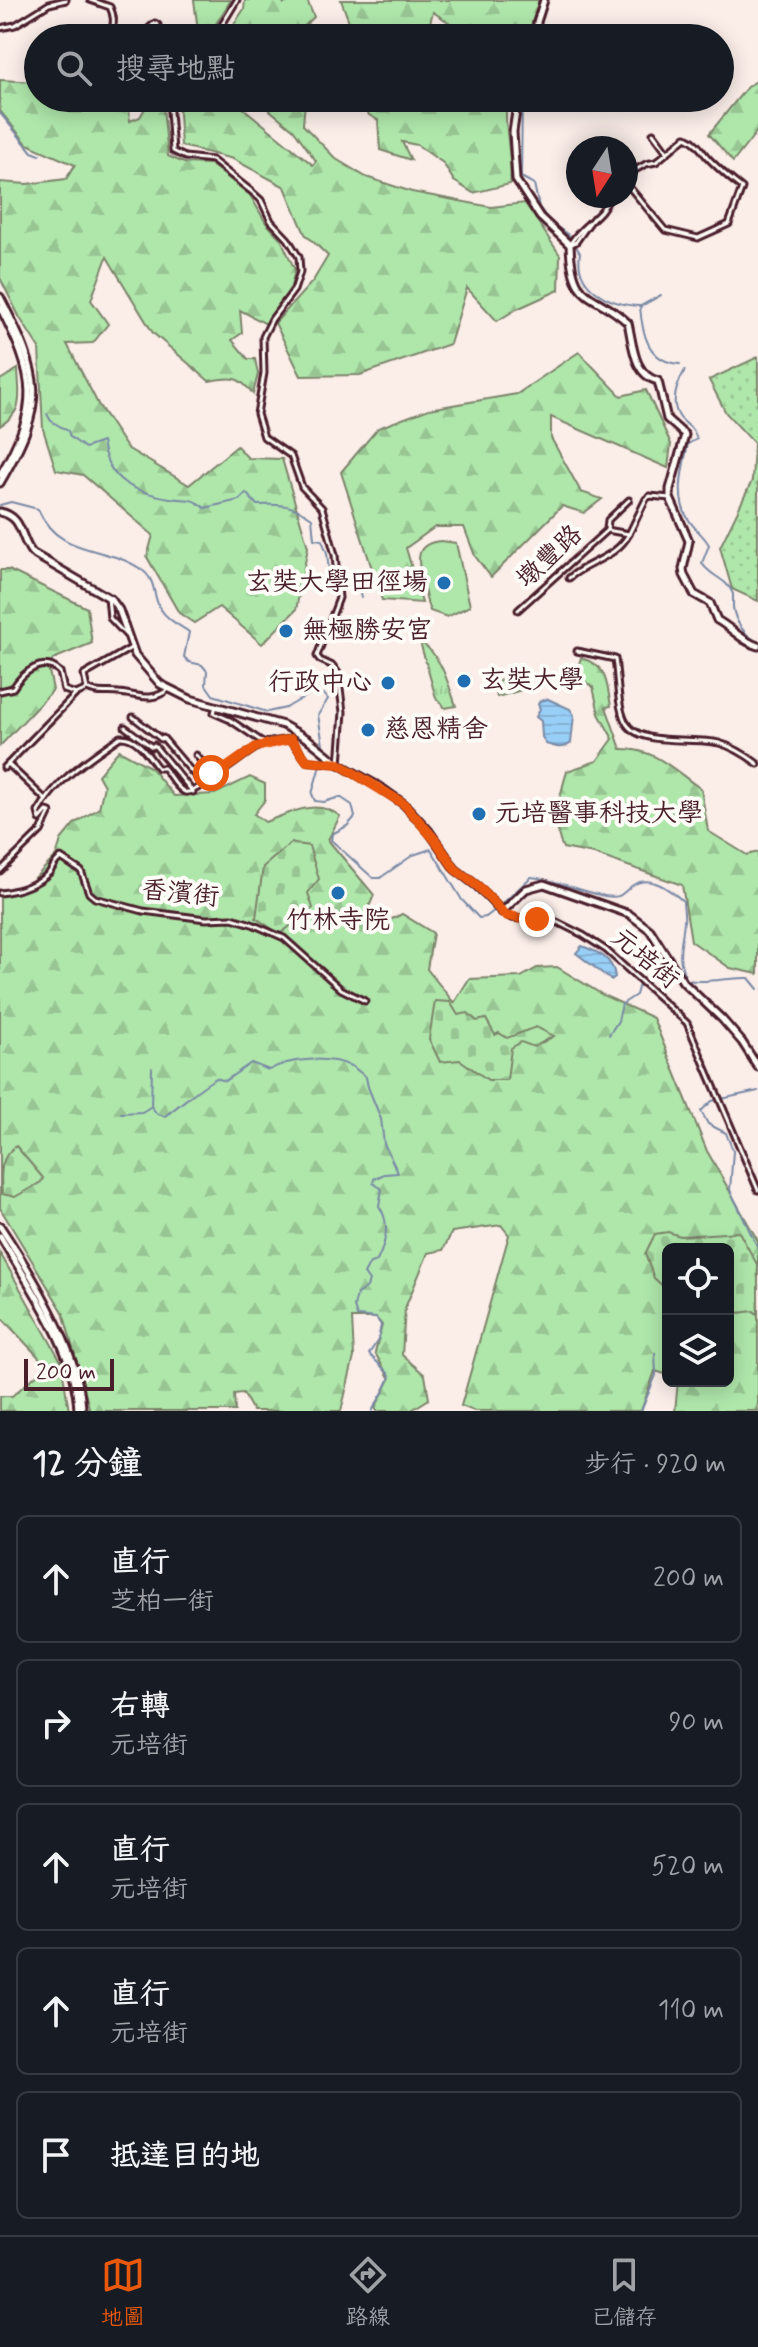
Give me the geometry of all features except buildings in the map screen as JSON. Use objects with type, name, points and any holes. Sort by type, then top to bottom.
[{"type":"street","points":[[0,28],[17,24],[49,4],[66,0]]},
{"type":"street","points":[[90,0],[110,7],[114,24]]},
{"type":"street","points":[[221,24],[237,0]]},
{"type":"street","points":[[537,24],[544,0]]},
{"type":"street","points":[[170,112],[173,151],[185,157],[212,160],[251,191],[261,200],[271,221],[299,257],[300,272],[294,290],[263,337],[264,373],[257,414],[264,437],[291,456],[302,487],[322,508],[339,598],[317,656],[338,673],[343,712],[339,764]]},
{"type":"street","points":[[516,112],[513,132],[516,180],[540,217],[573,242]]},
{"type":"street","points":[[653,133],[667,152]]},
{"type":"street","points":[[638,170],[656,162],[686,137],[693,140],[724,175],[742,188],[729,224],[698,238],[665,230],[638,197]]},
{"type":"street","points":[[605,208],[573,242],[571,269],[575,281],[590,297],[628,323],[634,354],[645,374],[658,381],[667,419],[685,435],[670,498],[688,539],[683,569],[692,591],[710,603],[717,620],[731,627],[747,643],[758,646]]},
{"type":"street","points":[[0,297],[26,349],[35,394],[21,447],[0,483]]},
{"type":"street","points":[[0,307],[21,349],[28,370],[30,395],[30,414],[17,446],[0,475]]},
{"type":"street","name":"墩豐路","points":[[569,578],[623,545],[646,499],[650,496],[670,498]]},
{"type":"street","name":"墩豐路","points":[[518,610],[607,530],[608,520],[629,500]]},
{"type":"street","points":[[0,512],[15,518],[27,547],[108,597],[119,610],[126,635]]},
{"type":"street","name":"墩豐路","points":[[607,530],[629,534]]},
{"type":"street","points":[[52,565],[61,567],[112,597],[121,609],[126,635]]},
{"type":"street","points":[[108,597],[110,618],[126,635]]},
{"type":"street","name":"元培街","points":[[126,635],[149,674],[169,689],[183,697],[283,725],[308,739],[330,760],[404,804],[455,869],[511,918],[557,922],[606,950],[687,1023],[757,1186]]},
{"type":"street","points":[[87,689],[84,675],[131,648]]},
{"type":"street","points":[[577,651],[615,659],[625,721],[640,735],[719,743],[745,754],[758,764]]},
{"type":"street","points":[[0,691],[13,688],[20,677],[38,666],[48,665],[60,672],[64,690],[76,694]]},
{"type":"street","points":[[87,689],[95,693],[122,693],[146,699],[169,689]]},
{"type":"street","points":[[4,768],[76,694],[87,689]]},
{"type":"street","points":[[216,705],[214,713],[264,743]]},
{"type":"street","points":[[133,717],[163,738],[203,785]]},
{"type":"street","points":[[125,727],[153,746],[193,792]]},
{"type":"street","points":[[0,871],[41,831],[50,816],[47,811],[38,818],[38,812],[46,800],[72,772],[124,736],[146,751],[158,768],[164,768],[182,790],[193,792],[264,743],[291,739],[307,761],[319,763],[330,760]]},
{"type":"street","points":[[146,751],[161,739]]},
{"type":"street","points":[[196,755],[216,775]]},
{"type":"street","points":[[8,764],[46,800]]},
{"type":"street","name":"香濱街","points":[[0,893],[19,890],[36,881],[61,858],[81,871],[91,896],[95,898],[143,911],[188,917],[232,918],[284,938],[341,989],[365,1001]]},
{"type":"street","points":[[499,908],[526,889],[544,884],[629,914],[650,930],[683,982],[722,1019],[758,1067]]},
{"type":"street","points":[[0,1226],[70,1353],[78,1377],[80,1409]]},
{"type":"street","points":[[0,1236],[66,1354],[80,1409]]},
{"type":"green space","points":[[194,0],[231,0],[216,24],[197,24]]},
{"type":"green space","points":[[245,0],[282,0],[284,4],[292,0],[307,0],[314,17],[307,24],[234,24],[244,9]]},
{"type":"green space","points":[[341,0],[538,0],[532,24],[451,24],[433,12],[430,24],[350,24]]},
{"type":"green space","points":[[0,80],[24,81],[24,112],[129,112],[130,121],[140,117],[143,112],[163,112],[168,156],[184,163],[210,164],[250,195],[266,223],[281,239],[295,270],[291,287],[266,324],[240,310],[242,333],[232,340],[248,359],[255,359],[258,374],[253,394],[243,383],[234,379],[209,381],[153,333],[107,257],[91,300],[108,324],[93,343],[67,344],[98,404],[127,448],[189,485],[237,446],[248,458],[282,459],[308,547],[296,610],[262,644],[219,607],[194,623],[179,613],[147,557],[153,535],[83,475],[56,470],[43,429],[39,348],[0,278],[0,182],[27,184],[66,179],[75,165],[27,144],[0,111]]},
{"type":"green space","points":[[758,80],[758,130],[733,162],[709,134],[727,112],[734,112],[734,103],[747,87]]},
{"type":"green space","points":[[179,112],[248,112],[313,165],[316,161],[294,130],[272,112],[304,112],[303,125],[336,159],[366,177],[412,192],[491,207],[525,203],[560,255],[559,290],[497,321],[467,288],[450,344],[360,375],[301,376],[275,323],[313,281],[328,256],[305,234],[285,187],[233,159],[181,146]]},
{"type":"green space","points":[[367,112],[506,112],[510,184],[473,193],[454,181],[443,163],[417,145],[402,142],[411,160],[380,150],[378,120]]},
{"type":"green space","points":[[579,352],[621,396],[646,390],[671,444],[668,468],[551,417],[551,438],[581,492],[602,499],[584,513],[562,506],[491,577],[475,556],[464,527],[435,527],[406,548],[422,603],[382,600],[341,472],[378,428],[429,409],[517,394]]},
{"type":"green space","points":[[758,357],[758,601],[732,589],[720,547],[752,481],[754,443],[726,413],[709,380]]},
{"type":"green space","points":[[18,369],[19,402],[14,414],[0,426],[0,380]]},
{"type":"green space","name":"玄奘大學田徑場","points":[[441,541],[456,543],[470,606],[447,617],[430,611],[419,565],[422,549]]},
{"type":"green space","points":[[0,570],[9,570],[87,608],[92,643],[53,659],[49,671],[53,690],[0,746]]},
{"type":"green space","points":[[420,642],[439,661],[456,706],[445,708],[436,698]]},
{"type":"green space","points":[[581,658],[596,665],[604,676],[611,706],[606,707],[621,749],[654,756],[701,789],[708,831],[747,855],[758,852],[758,974],[730,968],[691,941],[682,885],[594,854],[563,848],[557,820],[567,771],[597,761],[613,739],[599,714],[593,687],[575,675]]},
{"type":"green space","points":[[521,675],[525,689],[497,697],[493,682]]},
{"type":"green space","points":[[119,750],[150,767],[174,796],[215,794],[250,777],[265,784],[265,800],[254,814],[265,822],[293,811],[312,808],[322,808],[340,816],[328,840],[374,895],[369,907],[386,922],[402,914],[433,933],[427,969],[454,1003],[469,979],[521,977],[537,968],[557,967],[603,995],[653,1018],[707,1151],[758,1241],[758,1411],[675,1411],[677,1387],[734,1387],[734,1243],[662,1243],[662,1373],[655,1371],[641,1411],[474,1411],[461,1406],[509,1235],[501,1225],[452,1232],[443,1250],[428,1253],[405,1308],[402,1355],[425,1375],[429,1399],[410,1411],[377,1411],[375,1408],[390,1379],[375,1353],[382,1325],[376,1318],[352,1318],[354,1357],[341,1411],[253,1411],[243,1393],[234,1394],[235,1411],[90,1411],[63,1312],[0,1208],[0,891],[18,893],[24,889],[56,856],[61,840],[74,824],[99,808],[104,786],[98,775]]},
{"type":"green space","points":[[291,843],[309,846],[319,879],[308,893],[313,908],[280,934],[256,918],[263,867]]},
{"type":"green space","points":[[435,1001],[450,1002],[458,1015],[468,1013],[477,1021],[486,1019],[495,1035],[499,1033],[507,1038],[536,1027],[554,1036],[534,1047],[521,1042],[511,1048],[507,1080],[488,1080],[460,1060],[440,1062],[429,1039]]},
{"type":"green space","points":[[16,1146],[43,1178],[15,1197],[2,1194],[1,1179],[4,1160]]},
{"type":"green space","points":[[668,1232],[680,1236],[739,1232],[758,1266],[758,1315],[754,1311],[734,1313],[734,1243],[662,1243],[662,1285],[654,1278],[645,1254],[655,1234]]},
{"type":"green space","points":[[0,1253],[61,1361],[69,1411],[0,1411],[0,1396],[12,1396],[47,1366],[0,1316]]},
{"type":"water","points":[[548,699],[570,709],[574,715],[571,743],[565,747],[546,744],[542,737],[541,721],[536,717],[540,709],[538,704]]},
{"type":"water","points":[[582,946],[608,960],[615,977],[611,980],[576,953]]},
{"type":"waterway","points":[[0,26],[15,22],[48,1],[55,0]]},
{"type":"waterway","points":[[522,112],[521,177],[534,184],[539,207],[550,222],[570,236],[580,253],[580,265],[588,285],[606,298],[640,306],[649,345],[661,358],[680,364]]},
{"type":"waterway","points":[[0,113],[32,152],[40,155]]},
{"type":"waterway","points":[[641,306],[661,295]]},
{"type":"waterway","points":[[685,370],[677,388],[675,407],[697,439],[688,444],[684,463],[681,483],[684,512],[709,545],[702,563],[730,589],[738,623],[758,642]]},
{"type":"waterway","points":[[47,414],[51,421],[68,431],[70,437],[85,448],[102,442],[110,467],[134,488],[157,496],[192,500],[205,508],[239,500],[246,493],[257,505],[286,506],[305,513],[312,518],[314,539],[322,540],[327,553],[330,581],[352,580],[358,583],[361,598]]},
{"type":"waterway","points":[[0,505],[11,502],[38,509],[58,536],[84,548],[114,556],[147,574],[163,612],[189,632],[184,657],[189,662],[202,665],[207,671],[206,685],[213,695],[267,712],[286,708],[313,692],[324,694],[328,699],[318,715],[324,751],[312,794],[315,801],[324,802],[340,797],[352,805],[355,817],[347,826],[332,834],[331,840],[373,878],[380,878],[413,855],[431,849],[462,900],[479,918],[495,910]]},
{"type":"waterway","points":[[500,906],[531,877],[611,897],[621,895],[640,882],[653,882],[683,901],[680,957],[687,980],[749,978],[758,989]]},
{"type":"waterway","points":[[609,1035],[618,1021],[622,1004],[636,995],[639,984]]},
{"type":"waterway","points":[[152,1068],[151,1106],[157,1114],[165,1116],[216,1078],[225,1081],[251,1063],[269,1070],[298,1061],[331,1061],[351,1066],[366,1077],[381,1119],[384,1144],[398,1173],[384,1174],[374,1179],[373,1183],[382,1189],[379,1206],[385,1219],[386,1233],[377,1261],[370,1263],[364,1274],[369,1281],[367,1287],[357,1294],[354,1307],[357,1316],[376,1318],[381,1325],[378,1340],[369,1354],[390,1375],[372,1411]]},
{"type":"waterway","points":[[758,1091],[712,1101],[701,1111],[708,1124],[726,1133],[733,1151],[730,1190],[758,1248]]},
{"type":"waterway","points":[[121,1113],[142,1112],[150,1107]]},
{"type":"waterway","points":[[641,1411],[656,1375],[655,1353]]},
{"type":"place","name":"玄奘大學田徑場","points":[[444,583]]},
{"type":"place","name":"無極勝安宮","points":[[286,631]]},
{"type":"place","name":"玄奘大學","points":[[464,681]]},
{"type":"place","name":"行政中心","points":[[388,683]]},
{"type":"place","name":"慈恩精舍","points":[[368,730]]},
{"type":"place","name":"元培醫事科技大學","points":[[479,814]]},
{"type":"place","name":"竹林寺院","points":[[338,893]]},
{"type":"route","points":[[211,773],[216,775],[264,743],[291,739],[307,761],[339,764],[404,804],[424,825],[455,869],[479,887],[505,915],[537,919]]}]
